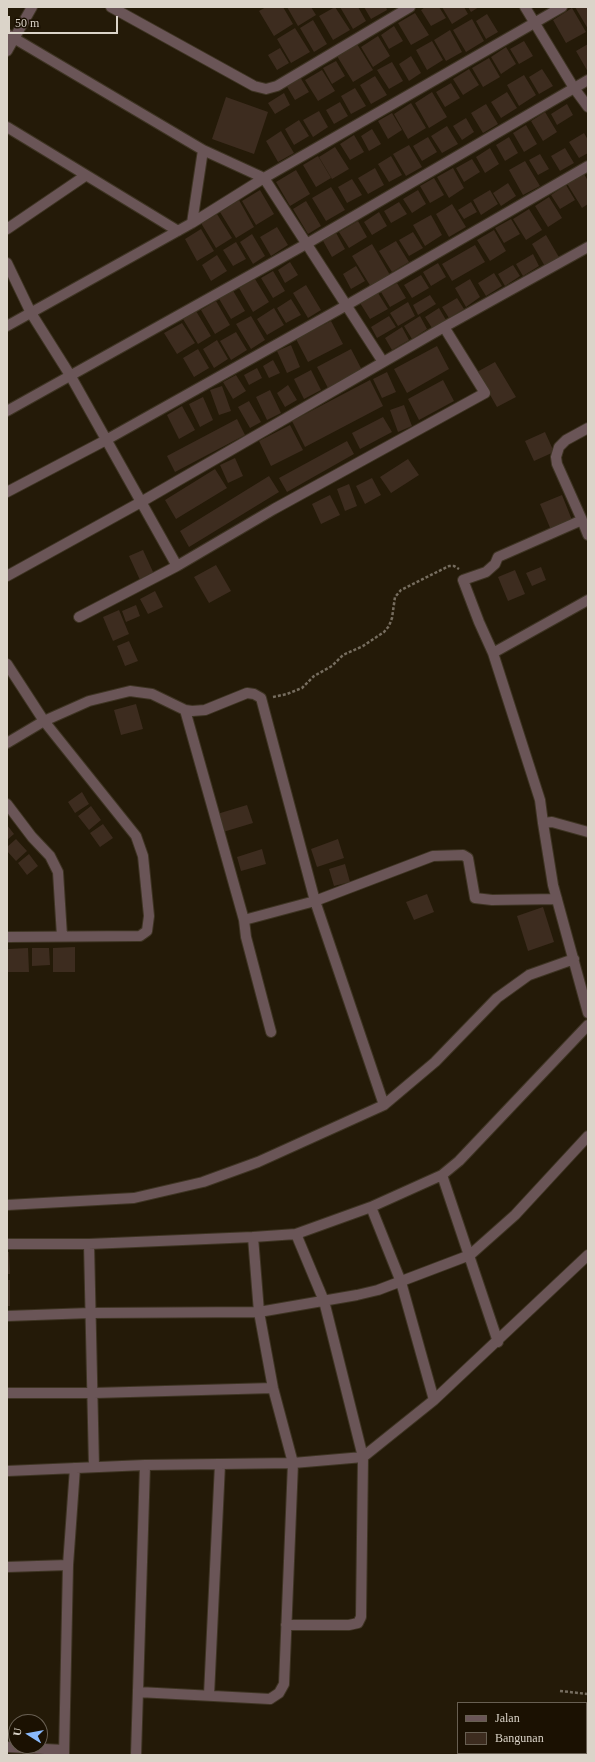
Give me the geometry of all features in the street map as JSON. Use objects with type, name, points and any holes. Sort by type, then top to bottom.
[{"type":"street","points":[[7,52],[11,36],[32,7]]},
{"type":"street","points":[[111,7],[254,86],[266,89],[277,86],[410,7]]},
{"type":"street","points":[[525,7],[574,88],[588,108]]},
{"type":"street","points":[[7,326],[192,223],[264,178],[562,7]]},
{"type":"street","points":[[11,36],[203,150],[264,178],[308,242],[383,362]]},
{"type":"street","points":[[7,411],[308,242],[588,80]]},
{"type":"street","points":[[7,127],[85,176],[178,231]]},
{"type":"street","points":[[192,223],[203,150]]},
{"type":"street","points":[[7,492],[106,440],[347,306],[588,166]]},
{"type":"street","points":[[7,229],[85,176]]},
{"type":"street","points":[[7,576],[141,502],[444,327],[588,247]]},
{"type":"street","points":[[7,263],[31,313],[70,375],[177,566]]},
{"type":"street","points":[[79,617],[177,566],[274,509],[485,393],[444,327]]},
{"type":"street","points":[[588,428],[566,440],[559,447],[556,458],[557,464],[588,535]]},
{"type":"street","points":[[582,520],[498,558],[495,564],[486,572],[463,580],[493,653],[540,800],[557,900],[588,1013]]},
{"type":"street","points":[[493,653],[588,600]]},
{"type":"street","points":[[7,664],[44,722],[136,836],[141,846],[145,870],[149,916],[145,934],[140,936],[7,936]]},
{"type":"street","points":[[7,743],[44,722],[89,701],[130,691],[152,694],[185,710],[198,711],[205,710],[247,693],[254,694],[261,698],[315,900],[384,1105]]},
{"type":"street","points":[[185,710],[244,920],[246,937],[271,1032]]},
{"type":"street","points":[[7,804],[32,837],[50,856],[58,872],[62,936]]},
{"type":"street","points":[[543,823],[552,822],[588,832]]},
{"type":"street","points":[[244,920],[315,900],[433,856],[458,854],[468,858],[475,898],[492,900],[557,900]]},
{"type":"street","points":[[7,1205],[134,1198],[203,1182],[258,1162],[384,1105],[435,1062],[497,998],[529,975],[574,960]]},
{"type":"street","points":[[7,1244],[89,1244],[296,1234],[371,1207],[442,1175],[459,1161],[588,1025]]},
{"type":"street","points":[[7,1316],[90,1313],[259,1312],[364,1294],[401,1282],[470,1255],[515,1214],[588,1136]]},
{"type":"street","points":[[442,1175],[498,1342]]},
{"type":"street","points":[[371,1207],[401,1282],[434,1400]]},
{"type":"street","points":[[286,1625],[349,1625],[358,1623],[361,1617],[363,1457],[324,1301],[296,1234]]},
{"type":"street","points":[[138,1692],[270,1699],[282,1690],[284,1684],[294,1463],[273,1388],[259,1312],[253,1237]]},
{"type":"street","points":[[89,1244],[90,1313],[94,1393],[94,1467]]},
{"type":"street","points":[[7,1471],[145,1465],[294,1463],[363,1457],[434,1400],[498,1342],[588,1256]]},
{"type":"street","points":[[7,1393],[94,1393],[273,1388]]},
{"type":"street","points":[[209,1695],[220,1464]]},
{"type":"street","points":[[136,1755],[145,1465]]},
{"type":"street","points":[[7,1747],[64,1752],[68,1565],[75,1468]]},
{"type":"street","points":[[7,1567],[68,1565]]},
{"type":"path","points":[[261,698],[295,692],[302,688],[320,672],[332,666],[342,655],[376,638],[389,626],[392,618],[393,602],[397,594],[405,588],[449,566]]},
{"type":"path","points":[[560,1691],[588,1694]]},
{"type":"building","points":[[266,7],[283,7],[293,24],[274,36],[259,11]]},
{"type":"building","points":[[287,7],[311,7],[316,15],[298,26]]},
{"type":"building","points":[[335,7],[350,30],[333,40],[319,16]]},
{"type":"building","points":[[340,7],[358,7],[366,21],[353,29]]},
{"type":"building","points":[[364,7],[386,7],[387,10],[371,19]]},
{"type":"building","points":[[425,7],[439,7],[446,18],[431,26],[421,10]]},
{"type":"building","points":[[442,7],[464,7],[468,14],[452,24]]},
{"type":"building","points":[[468,7],[479,7],[471,12]]},
{"type":"building","points":[[575,7],[588,7],[588,29]]},
{"type":"building","points":[[572,8],[586,32],[566,43],[553,20]]},
{"type":"building","points":[[415,13],[429,35],[411,45],[398,23]]},
{"type":"building","points":[[487,14],[498,32],[486,39],[476,21]]},
{"type":"building","points":[[472,19],[484,41],[466,52],[453,30]]},
{"type":"building","points":[[313,20],[327,44],[314,52],[300,28]]},
{"type":"building","points":[[394,26],[403,41],[389,49],[381,35]]},
{"type":"building","points":[[295,28],[310,52],[291,63],[277,39]]},
{"type":"building","points":[[450,30],[462,52],[446,61],[434,40]]},
{"type":"building","points":[[378,36],[390,56],[373,67],[361,47]]},
{"type":"building","points":[[432,41],[443,60],[427,70],[416,50]]},
{"type":"building","points":[[524,41],[533,56],[519,64],[510,49]]},
{"type":"building","points":[[357,44],[373,70],[353,82],[337,56]]},
{"type":"building","points":[[588,44],[588,72],[576,51]]},
{"type":"building","points":[[506,47],[516,64],[501,74],[491,57]]},
{"type":"building","points":[[280,48],[289,63],[277,70],[268,55]]},
{"type":"building","points":[[411,56],[421,73],[409,81],[399,64]]},
{"type":"building","points":[[489,58],[500,77],[483,87],[472,68]]},
{"type":"building","points":[[336,61],[345,76],[332,84],[323,68]]},
{"type":"building","points":[[392,62],[403,81],[389,89],[377,70]]},
{"type":"building","points":[[469,69],[479,85],[463,95],[453,79]]},
{"type":"building","points":[[542,69],[553,86],[539,94],[529,77]]},
{"type":"building","points":[[322,70],[335,91],[318,101],[305,80]]},
{"type":"building","points":[[524,75],[536,95],[519,106],[507,85]]},
{"type":"building","points":[[375,76],[387,95],[371,104],[360,85]]},
{"type":"building","points":[[300,77],[309,92],[295,100],[286,85]]},
{"type":"building","points":[[451,83],[460,98],[445,107],[436,92]]},
{"type":"building","points":[[355,88],[366,106],[351,114],[341,96]]},
{"type":"building","points":[[432,92],[447,117],[429,128],[415,103]]},
{"type":"building","points":[[507,92],[517,108],[501,118],[491,102]]},
{"type":"building","points":[[284,93],[290,105],[275,114],[268,103]]},
{"type":"building","points":[[226,97],[268,112],[254,154],[212,139]]},
{"type":"building","points":[[340,102],[348,116],[334,124],[326,110]]},
{"type":"building","points":[[411,103],[426,128],[408,139],[394,114]]},
{"type":"building","points":[[486,104],[498,124],[483,133],[471,113]]},
{"type":"building","points":[[567,104],[573,115],[557,125],[551,114]]},
{"type":"building","points":[[319,111],[328,127],[313,137],[303,120]]},
{"type":"building","points":[[545,112],[557,132],[543,141],[531,121]]},
{"type":"building","points":[[392,113],[402,130],[388,139],[378,121]]},
{"type":"building","points":[[466,118],[474,132],[462,140],[453,126]]},
{"type":"building","points":[[299,120],[309,136],[294,145],[285,129]]},
{"type":"building","points":[[526,125],[537,144],[524,152],[513,133]]},
{"type":"building","points":[[447,126],[458,144],[442,153],[431,136]]},
{"type":"building","points":[[372,129],[381,144],[369,151],[361,136]]},
{"type":"building","points":[[281,131],[294,153],[278,162],[266,141]]},
{"type":"building","points":[[584,133],[588,140],[588,153],[579,158],[569,142]]},
{"type":"building","points":[[354,135],[364,152],[350,160],[340,144]]},
{"type":"building","points":[[428,137],[437,152],[422,161],[413,146]]},
{"type":"building","points":[[509,137],[518,153],[505,161],[496,145]]},
{"type":"building","points":[[409,145],[422,167],[406,176],[393,154]]},
{"type":"building","points":[[335,147],[349,169],[332,179],[319,157]]},
{"type":"building","points":[[490,148],[499,164],[485,173],[476,157]]},
{"type":"building","points":[[565,148],[574,163],[560,171],[551,156]]},
{"type":"building","points":[[540,154],[549,169],[538,175],[529,160]]},
{"type":"building","points":[[318,156],[331,178],[316,187],[303,165]]},
{"type":"building","points":[[391,156],[402,175],[389,182],[378,164]]},
{"type":"building","points":[[472,159],[480,172],[464,182],[456,168]]},
{"type":"building","points":[[525,161],[540,186],[523,195],[509,170]]},
{"type":"building","points":[[375,168],[384,185],[368,194],[358,178]]},
{"type":"building","points":[[453,168],[464,188],[449,198],[437,177]]},
{"type":"building","points":[[296,170],[310,194],[290,206],[276,182]]},
{"type":"building","points":[[583,172],[588,181],[588,204],[582,208],[566,182]]},
{"type":"building","points":[[434,178],[444,195],[430,203],[420,186]]},
{"type":"building","points":[[352,179],[362,195],[347,203],[338,187]]},
{"type":"building","points":[[508,183],[516,196],[501,206],[493,193]]},
{"type":"building","points":[[566,185],[575,200],[560,209],[551,195]]},
{"type":"building","points":[[331,187],[345,210],[326,221],[312,198]]},
{"type":"building","points":[[260,190],[274,214],[256,225],[242,201]]},
{"type":"building","points":[[418,190],[426,204],[412,213],[403,199]]},
{"type":"building","points":[[490,190],[498,204],[481,215],[473,200]]},
{"type":"building","points":[[549,197],[562,218],[548,227],[535,206]]},
{"type":"building","points":[[239,200],[254,227],[236,238],[220,212]]},
{"type":"building","points":[[306,201],[321,226],[308,234],[293,209]]},
{"type":"building","points":[[399,202],[407,214],[391,223],[384,211]]},
{"type":"building","points":[[471,202],[477,212],[464,219],[458,210]]},
{"type":"building","points":[[452,204],[466,227],[449,237],[436,214]]},
{"type":"building","points":[[529,209],[542,230],[526,240],[513,219]]},
{"type":"building","points":[[379,212],[387,226],[372,235],[364,222]]},
{"type":"building","points":[[217,214],[232,238],[216,248],[201,223]]},
{"type":"building","points":[[431,215],[442,235],[425,246],[413,225]]},
{"type":"building","points":[[511,219],[520,234],[504,243],[495,228]]},
{"type":"building","points":[[358,221],[367,237],[349,248],[339,232]]},
{"type":"building","points":[[277,227],[288,245],[271,256],[260,237]]},
{"type":"building","points":[[201,229],[214,251],[197,261],[185,239]]},
{"type":"building","points":[[494,230],[506,251],[490,261],[477,240]]},
{"type":"building","points":[[335,231],[345,249],[332,257],[322,239]]},
{"type":"building","points":[[413,232],[423,248],[409,256],[399,240]]},
{"type":"building","points":[[252,234],[265,256],[253,264],[240,242]]},
{"type":"building","points":[[546,235],[560,259],[546,268],[532,244]]},
{"type":"building","points":[[396,241],[409,262],[392,272],[379,251]]},
{"type":"building","points":[[236,242],[246,259],[233,266],[223,250]]},
{"type":"building","points":[[372,244],[390,275],[371,287],[352,256]]},
{"type":"building","points":[[475,245],[485,262],[452,281],[442,264]]},
{"type":"building","points":[[533,254],[539,266],[523,276],[516,264]]},
{"type":"building","points":[[217,255],[227,271],[211,281],[202,265]]},
{"type":"building","points":[[290,262],[298,275],[285,283],[278,270]]},
{"type":"building","points":[[438,263],[446,277],[431,286],[423,272]]},
{"type":"building","points":[[513,265],[520,276],[505,286],[498,274]]},
{"type":"building","points":[[356,266],[365,281],[351,289],[343,274]]},
{"type":"building","points":[[273,271],[285,291],[273,298],[261,278]]},
{"type":"building","points":[[494,273],[502,286],[486,296],[478,283]]},
{"type":"building","points":[[421,275],[429,288],[412,298],[404,285]]},
{"type":"building","points":[[255,279],[269,302],[253,312],[239,288]]},
{"type":"building","points":[[470,279],[480,297],[466,307],[455,288]]},
{"type":"building","points":[[397,283],[406,298],[390,307],[381,292]]},
{"type":"building","points":[[306,285],[321,310],[308,318],[293,293]]},
{"type":"building","points":[[232,289],[245,311],[231,319],[218,297]]},
{"type":"building","points":[[378,293],[388,309],[370,319],[360,303]]},
{"type":"building","points":[[430,295],[436,304],[418,315],[413,305]]},
{"type":"building","points":[[457,298],[464,309],[449,318],[442,307]]},
{"type":"building","points":[[291,299],[301,315],[286,323],[277,308]]},
{"type":"building","points":[[216,301],[230,325],[215,334],[201,310]]},
{"type":"building","points":[[408,302],[415,316],[398,326],[390,313]]},
{"type":"building","points":[[274,308],[284,325],[267,335],[257,319]]},
{"type":"building","points":[[439,308],[446,320],[432,328],[425,317]]},
{"type":"building","points":[[196,311],[211,336],[198,344],[183,319]]},
{"type":"building","points":[[251,316],[265,340],[251,349],[236,324]]},
{"type":"building","points":[[389,316],[396,327],[377,338],[371,327]]},
{"type":"building","points":[[420,316],[427,329],[412,339],[404,326]]},
{"type":"building","points":[[331,321],[343,344],[308,362],[296,339]]},
{"type":"building","points":[[182,323],[195,343],[177,354],[164,333]]},
{"type":"building","points":[[402,327],[409,340],[392,350],[385,338]]},
{"type":"building","points":[[236,332],[247,350],[231,360],[220,341]]},
{"type":"building","points":[[217,340],[228,359],[214,368],[203,349]]},
{"type":"building","points":[[291,345],[300,367],[287,373],[277,351]]},
{"type":"building","points":[[437,346],[449,369],[407,393],[394,369]]},
{"type":"building","points":[[198,349],[209,368],[194,377],[183,358]]},
{"type":"building","points":[[351,349],[362,370],[328,388],[317,367]]},
{"type":"building","points":[[273,360],[280,373],[269,378],[263,366]]},
{"type":"building","points":[[495,362],[516,397],[497,407],[477,372]]},
{"type":"building","points":[[257,368],[262,378],[249,385],[244,375]]},
{"type":"building","points":[[311,370],[321,390],[304,399],[294,379]]},
{"type":"building","points":[[387,372],[396,392],[382,398],[373,379]]},
{"type":"building","points":[[236,375],[246,391],[233,399],[223,382]]},
{"type":"building","points":[[370,380],[383,406],[305,447],[292,421]]},
{"type":"building","points":[[443,380],[454,401],[419,420],[408,399]]},
{"type":"building","points":[[288,385],[297,400],[285,407],[277,393]]},
{"type":"building","points":[[222,386],[231,411],[219,415],[210,390]]},
{"type":"building","points":[[270,390],[281,413],[267,420],[256,397]]},
{"type":"building","points":[[203,397],[213,420],[200,427],[189,404]]},
{"type":"building","points":[[249,401],[261,422],[250,428],[238,407]]},
{"type":"building","points":[[404,405],[412,426],[398,432],[390,410]]},
{"type":"building","points":[[182,406],[195,430],[179,439],[167,415]]},
{"type":"building","points":[[383,417],[392,432],[360,449],[352,433]]},
{"type":"building","points":[[237,419],[245,435],[175,472],[167,456]]},
{"type":"building","points":[[290,425],[303,450],[271,466],[259,441]]},
{"type":"building","points":[[545,432],[554,452],[534,461],[525,441]]},
{"type":"building","points":[[347,441],[354,454],[287,492],[279,478]]},
{"type":"building","points":[[235,458],[243,476],[228,483],[220,465]]},
{"type":"building","points":[[408,459],[419,475],[391,493],[380,477]]},
{"type":"building","points":[[215,469],[227,488],[176,519],[165,500]]},
{"type":"building","points":[[269,476],[279,492],[189,547],[180,531]]},
{"type":"building","points":[[372,478],[381,495],[365,504],[356,486]]},
{"type":"building","points":[[349,484],[357,506],[345,511],[337,489]]},
{"type":"building","points":[[330,495],[340,515],[321,524],[312,504]]},
{"type":"building","points":[[562,495],[572,520],[551,530],[540,504]]},
{"type":"building","points":[[143,550],[154,574],[140,580],[129,556]]},
{"type":"building","points":[[216,565],[231,591],[209,603],[194,577]]},
{"type":"building","points":[[541,567],[546,580],[532,586],[526,573]]},
{"type":"building","points":[[515,570],[525,594],[508,601],[498,577]]},
{"type":"building","points":[[155,591],[163,607],[148,614],[140,599]]},
{"type":"building","points":[[136,605],[140,616],[126,622],[122,611]]},
{"type":"building","points":[[119,610],[129,634],[113,641],[103,617]]},
{"type":"building","points":[[129,641],[138,661],[125,666],[117,646]]},
{"type":"building","points":[[136,704],[143,729],[121,735],[114,710]]},
{"type":"building","points":[[82,792],[89,804],[75,813],[68,802]]},
{"type":"building","points":[[247,805],[253,823],[223,832],[217,814]]},
{"type":"building","points":[[91,806],[101,820],[89,830],[78,816]]},
{"type":"building","points":[[103,824],[113,838],[100,847],[90,833]]},
{"type":"building","points":[[7,825],[14,834],[7,840]]},
{"type":"building","points":[[16,839],[27,851],[16,861],[7,851],[7,847]]},
{"type":"building","points":[[338,839],[344,858],[317,867],[311,849]]},
{"type":"building","points":[[262,849],[266,864],[241,871],[237,857]]},
{"type":"building","points":[[29,854],[38,866],[27,875],[18,863]]},
{"type":"building","points":[[345,864],[350,882],[334,886],[329,869]]},
{"type":"building","points":[[427,894],[434,912],[414,920],[406,902]]},
{"type":"building","points":[[543,907],[554,942],[528,951],[517,916]]},
{"type":"building","points":[[75,947],[75,972],[53,972],[53,948]]},
{"type":"building","points":[[28,948],[29,972],[8,972],[8,949]]},
{"type":"building","points":[[32,948],[49,948],[50,965],[32,966]]},
{"type":"building","points":[[7,1252],[9,1252],[10,1274],[7,1274]]},
{"type":"building","points":[[7,1280],[10,1280],[10,1306],[7,1306]]}]
